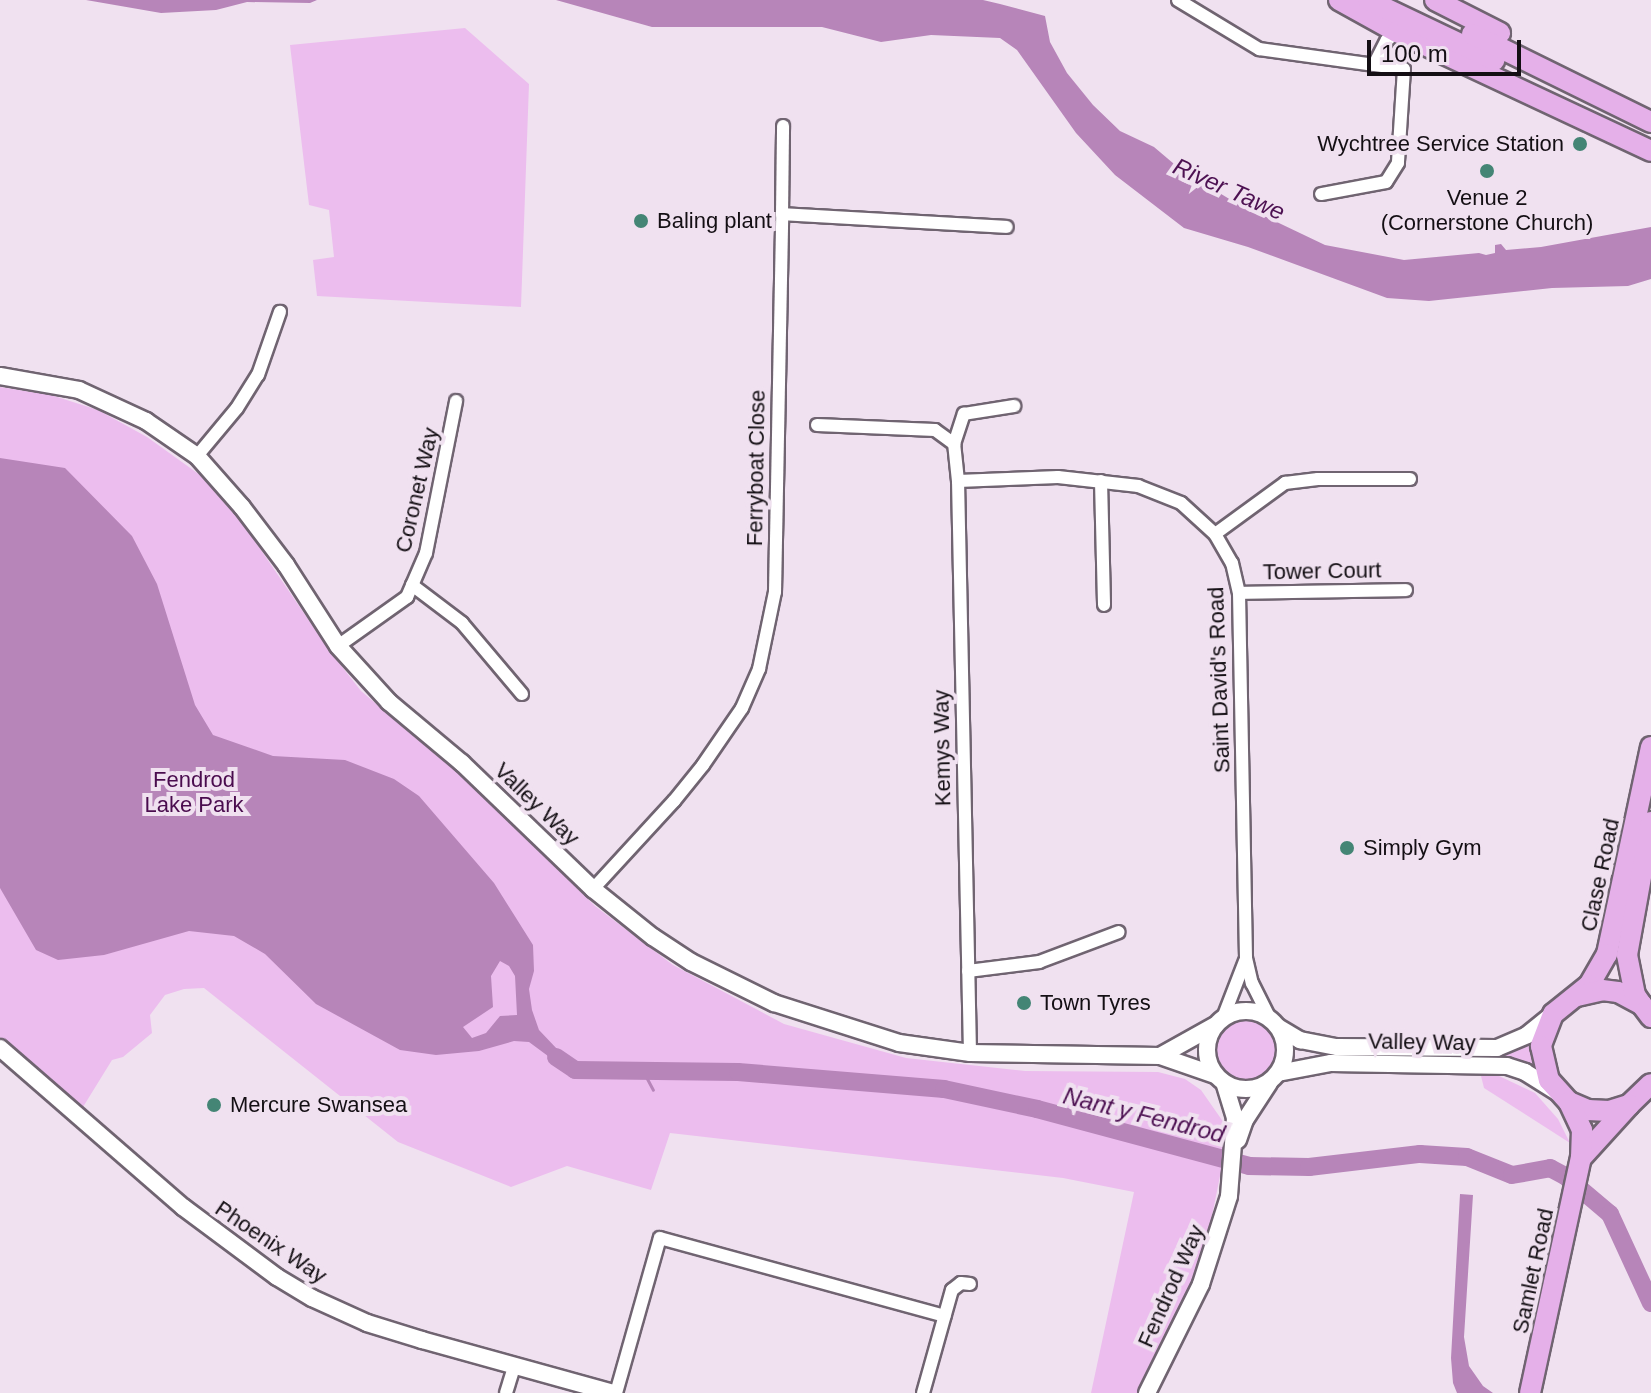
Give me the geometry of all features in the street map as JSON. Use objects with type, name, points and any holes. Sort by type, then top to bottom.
[{"type":"main road","points":[[1339,0],[1397,32],[1651,151]]},
{"type":"main road","points":[[1368,0],[1651,136]]},
{"type":"main road","points":[[1399,0],[1651,122]]},
{"type":"main road","points":[[1435,0],[1651,108]]},
{"type":"main road","name":"Clase Road","points":[[1553,1014],[1589,985],[1607,954],[1651,747]]},
{"type":"main road","name":"Clase Road","points":[[1646,1011],[1635,995],[1627,955],[1651,822]]},
{"type":"main road","points":[[1570,999],[1602,990],[1618,992],[1646,1011]]},
{"type":"main road","points":[[1553,1014],[1545,1029],[1542,1063],[1582,1130],[1580,1164]]},
{"type":"main road","points":[[1564,1098],[1598,1110],[1643,1093]]},
{"type":"main road","points":[[1580,1164],[1643,1093]]},
{"type":"main road","name":"Samlet Road","points":[[1530,1393],[1580,1164]]},
{"type":"street","points":[[1178,0],[1259,49],[1404,69],[1398,163],[1386,182],[1321,194]]},
{"type":"street","points":[[1374,65],[1387,40],[1397,32]]},
{"type":"street","name":"Ferryboat Close","points":[[593,889],[703,765],[742,708],[759,669],[775,592],[783,126]]},
{"type":"street","points":[[782,214],[1007,227]]},
{"type":"street","points":[[197,456],[237,408],[258,375],[280,312]]},
{"type":"street","name":"Valley Way","points":[[0,376],[79,390],[146,421],[197,456],[242,507],[286,565],[338,646],[389,702],[462,763],[593,889],[653,937],[691,962],[774,1003],[871,1036],[970,1053],[1160,1056],[1220,1079]]},
{"type":"street","name":"Coronet Way","points":[[338,646],[407,597],[426,553],[456,401]]},
{"type":"street","points":[[817,425],[935,430],[954,444],[964,414],[1014,406]]},
{"type":"street","name":"Kemys Way","points":[[954,444],[958,481],[970,1053]]},
{"type":"street","name":"Saint David's Road","points":[[958,481],[1058,477],[1138,486],[1181,503],[1215,534],[1232,563],[1239,593],[1246,958],[1252,983],[1274,1023]]},
{"type":"street","points":[[1215,534],[1285,483],[1318,479],[1410,479]]},
{"type":"street","points":[[1101,481],[1104,605]]},
{"type":"street","points":[[412,585],[462,623],[522,694]]},
{"type":"street","name":"Tower Court","points":[[1239,593],[1406,590]]},
{"type":"street","points":[[968,971],[1039,962],[1119,932]]},
{"type":"street","name":"Saint David's Road","points":[[1219,1022],[1246,958]]},
{"type":"street","points":[[1247,1011],[1274,1023],[1285,1045],[1274,1077],[1252,1089],[1220,1079],[1208,1062],[1207,1047],[1219,1022],[1247,1011]]},
{"type":"street","name":"Valley Way","points":[[1274,1023],[1300,1040],[1337,1047],[1497,1048],[1527,1035],[1553,1014]]},
{"type":"street","name":"Valley Way","points":[[1160,1056],[1219,1022]]},
{"type":"street","name":"Phoenix Way","points":[[0,1048],[183,1207],[277,1277],[313,1299],[367,1323],[514,1367],[615,1393]]},
{"type":"street","name":"Valley Way","points":[[1274,1077],[1331,1063],[1507,1066],[1525,1072],[1564,1098]]},
{"type":"street","name":"Fendrod Way","points":[[1235,1147],[1245,1120],[1274,1077]]},
{"type":"street","name":"Fendrod Way","points":[[1147,1393],[1201,1284],[1221,1229],[1235,1147],[1233,1108],[1220,1079]]},
{"type":"street","points":[[615,1393],[660,1238],[945,1316]]},
{"type":"street","points":[[923,1393],[952,1290],[961,1283],[970,1284]]},
{"type":"street","points":[[506,1393],[514,1367]]},
{"type":"green space","points":[[465,28],[529,84],[521,307],[317,296],[313,260],[334,257],[329,210],[309,205],[290,45]]},
{"type":"green space","name":"Fendrod Lake Park","points":[[0,387],[51,395],[98,410],[147,437],[200,475],[246,528],[329,650],[361,691],[491,801],[595,906],[673,965],[784,1024],[906,1058],[1025,1071],[1158,1072],[1185,1079],[1201,1090],[1224,1123],[1227,1141],[1211,1221],[1187,1294],[1139,1393],[1091,1393],[1134,1192],[1063,1178],[670,1133],[651,1190],[567,1166],[511,1187],[398,1142],[204,988],[184,989],[165,995],[150,1015],[152,1033],[123,1057],[112,1060],[83,1107],[0,1037]]},
{"type":"green space","points":[[1253,1020],[1274,1035],[1280,1054],[1278,1067],[1270,1078],[1253,1088],[1239,1088],[1222,1078],[1214,1067],[1212,1047],[1222,1030],[1233,1022]]},
{"type":"green space","points":[[1537,1035],[1536,1071],[1487,1056]]},
{"type":"green space","points":[[1497,1075],[1535,1093],[1558,1119],[1570,1143],[1484,1088],[1481,1076]]},
{"type":"shaded area","points":[[86,0],[317,0],[310,3],[247,2],[216,10],[161,13]]},
{"type":"shaded area","points":[[556,0],[983,0],[1000,4],[1045,16],[1050,42],[1067,73],[1120,131],[1154,147],[1180,169],[1231,200],[1325,245],[1404,260],[1479,253],[1486,255],[1495,253],[1495,245],[1501,244],[1506,250],[1541,247],[1651,227],[1651,279],[1628,286],[1552,288],[1429,301],[1387,298],[1248,247],[1184,228],[1115,175],[1076,133],[1017,50],[1000,38],[931,35],[881,42],[822,27],[652,27]]},
{"type":"shaded area","points":[[0,458],[65,468],[132,536],[157,584],[195,705],[213,735],[273,756],[345,760],[394,779],[419,796],[494,883],[533,945],[534,971],[529,989],[532,1010],[539,1030],[558,1050],[556,1057],[552,1059],[529,1042],[514,1041],[479,1051],[436,1055],[400,1050],[316,1004],[265,954],[234,936],[189,931],[104,955],[58,960],[36,950],[0,888]],"holes":[[[500,961],[509,966],[515,976],[517,1015],[500,1016],[486,1033],[472,1038],[463,1027],[493,1007],[491,976]]]},
{"type":"shaded area","points":[[1460,1194],[1473,1195],[1464,1337],[1469,1366],[1483,1386],[1493,1393],[1457,1393],[1453,1383],[1451,1358]]},
{"type":"waterway","name":"Nant y Fendrod","points":[[556,1057],[575,1070],[738,1072],[944,1089],[1037,1109],[1249,1166],[1309,1167],[1420,1154],[1467,1157],[1512,1175],[1550,1168],[1565,1176],[1610,1214],[1651,1303]]},
{"type":"waterway","points":[[644,1073],[653,1090]]},
{"type":"place","name":"Wychtree Service Station","points":[[1580,144]]},
{"type":"place","name":"Venue 2 (Cornerstone Church)","points":[[1487,171]]},
{"type":"place","name":"Baling plant","points":[[641,221]]},
{"type":"place","name":"Simply Gym","points":[[1347,848]]},
{"type":"place","name":"Town Tyres","points":[[1024,1003]]},
{"type":"place","name":"Mercure Swansea","points":[[214,1105]]},
{"type":"water label","name":"River Tawe","points":[[1229,189]]}]
